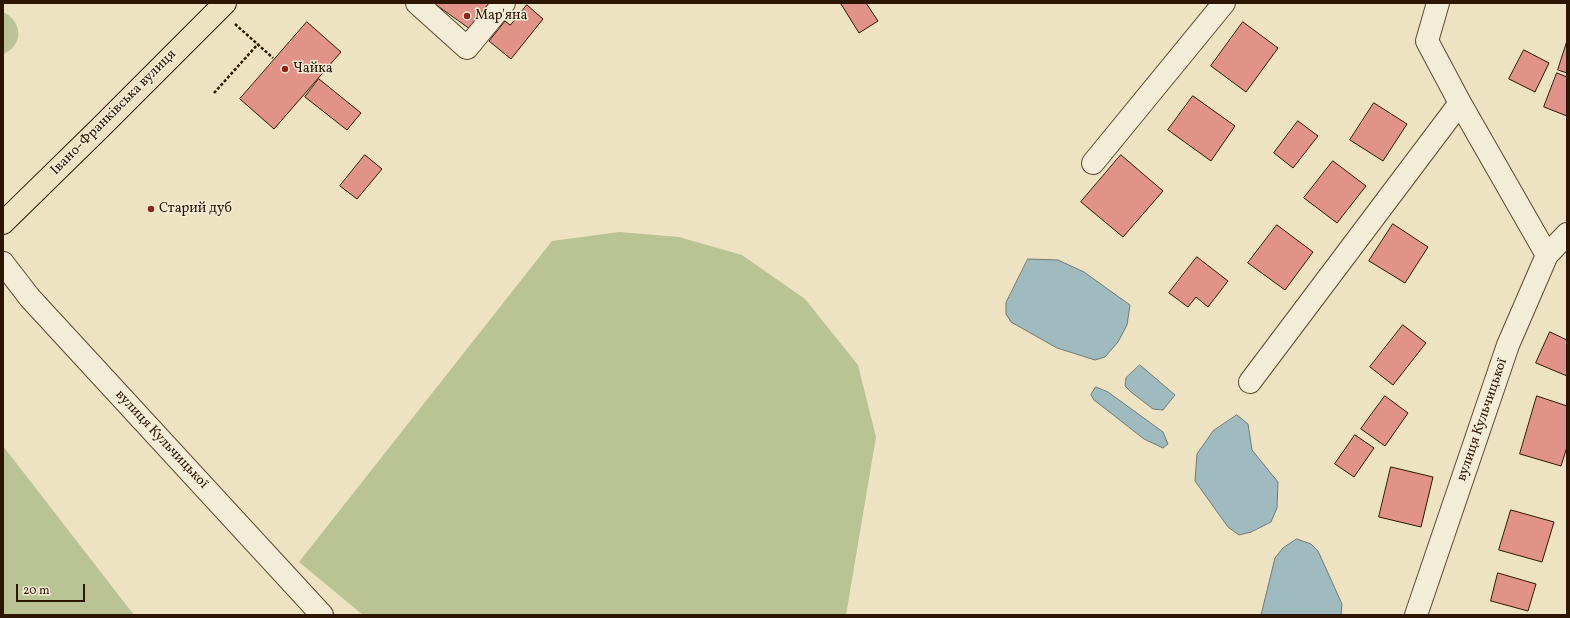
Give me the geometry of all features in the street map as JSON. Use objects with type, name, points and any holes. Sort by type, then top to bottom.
[{"type":"main road","name":"Івано-Франківська вулиця","points":[[3,223],[102,127],[228,12]]},
{"type":"street","points":[[417,3],[467,48],[504,3]]},
{"type":"street","points":[[1093,163],[1224,3]]},
{"type":"street","points":[[1438,3],[1427,41],[1460,103],[1547,255]]},
{"type":"street","points":[[1250,382],[1460,103]]},
{"type":"street","name":"вулиця Кульчицької","points":[[1416,615],[1508,345],[1547,255],[1567,234]]},
{"type":"street","name":"вулиця Кульчицької","points":[[3,264],[30,298],[322,615]]},
{"type":"path","points":[[228,12],[273,58]]},
{"type":"path","points":[[214,93],[258,44]]},
{"type":"green space","points":[[3,12],[10,16],[14,21],[17,27],[18,40],[10,50],[3,54]]},
{"type":"green space","points":[[619,232],[679,237],[742,255],[805,299],[858,365],[876,437],[846,615],[363,615],[299,562],[552,241]]},
{"type":"green space","points":[[3,446],[134,615],[3,615]]},
{"type":"water","points":[[1028,259],[1058,260],[1084,272],[1130,305],[1127,325],[1118,342],[1105,357],[1095,360],[1057,348],[1011,322],[1006,314],[1006,303]]},
{"type":"water","points":[[1140,365],[1175,395],[1163,410],[1153,409],[1125,386],[1126,378]]},
{"type":"water","points":[[1096,387],[1108,392],[1163,432],[1168,444],[1163,448],[1144,439],[1094,400],[1091,395]]},
{"type":"water","points":[[1237,415],[1248,424],[1252,450],[1278,482],[1277,508],[1271,522],[1251,532],[1239,535],[1228,527],[1195,481],[1197,454],[1213,431]]},
{"type":"water","points":[[1297,539],[1311,544],[1318,551],[1342,604],[1341,615],[1261,615],[1275,558],[1283,548]]},
{"type":"building","name":"Мар'яна","points":[[434,3],[491,3],[472,30]]},
{"type":"building","points":[[866,3],[878,21],[859,33],[841,4]]},
{"type":"building","points":[[527,5],[543,19],[511,59],[489,41],[505,21],[510,25]]},
{"type":"building","points":[[307,22],[341,52],[274,129],[240,99]]},
{"type":"building","points":[[1243,22],[1278,48],[1246,92],[1211,66]]},
{"type":"building","points":[[1567,41],[1567,73],[1558,70]]},
{"type":"building","points":[[1524,50],[1549,63],[1535,92],[1509,79]]},
{"type":"building","points":[[1557,73],[1567,77],[1567,116],[1544,107]]},
{"type":"building","points":[[319,79],[361,113],[347,130],[305,97]]},
{"type":"building","points":[[1193,96],[1235,126],[1211,161],[1168,130]]},
{"type":"building","points":[[1374,103],[1407,124],[1383,161],[1350,140]]},
{"type":"building","points":[[1298,121],[1318,136],[1293,168],[1274,153]]},
{"type":"building","points":[[365,155],[382,169],[357,199],[340,186]]},
{"type":"building","points":[[1121,155],[1163,191],[1123,237],[1081,202]]},
{"type":"building","points":[[1333,161],[1366,186],[1337,223],[1304,198]]},
{"type":"building","points":[[1393,224],[1428,247],[1405,283],[1369,261]]},
{"type":"building","points":[[1277,225],[1313,252],[1285,290],[1248,263]]},
{"type":"building","points":[[1197,257],[1228,281],[1208,307],[1196,297],[1188,307],[1169,293]]},
{"type":"building","points":[[1403,325],[1426,343],[1393,385],[1370,367]]},
{"type":"building","points":[[1550,332],[1567,340],[1567,376],[1536,363]]},
{"type":"building","points":[[1385,396],[1408,413],[1385,446],[1361,429]]},
{"type":"building","points":[[1537,396],[1567,406],[1567,447],[1561,466],[1520,454]]},
{"type":"building","points":[[1355,435],[1374,448],[1354,477],[1335,464]]},
{"type":"building","points":[[1391,467],[1433,477],[1421,527],[1379,517]]},
{"type":"building","points":[[1511,510],[1554,522],[1542,562],[1499,550]]},
{"type":"building","points":[[1498,573],[1536,584],[1528,611],[1491,601]]},
{"type":"place","name":"Мар'яна","points":[[467,16]]},
{"type":"place","name":"Чайка","points":[[285,69]]},
{"type":"place","name":"Старий дуб","points":[[151,209]]}]
